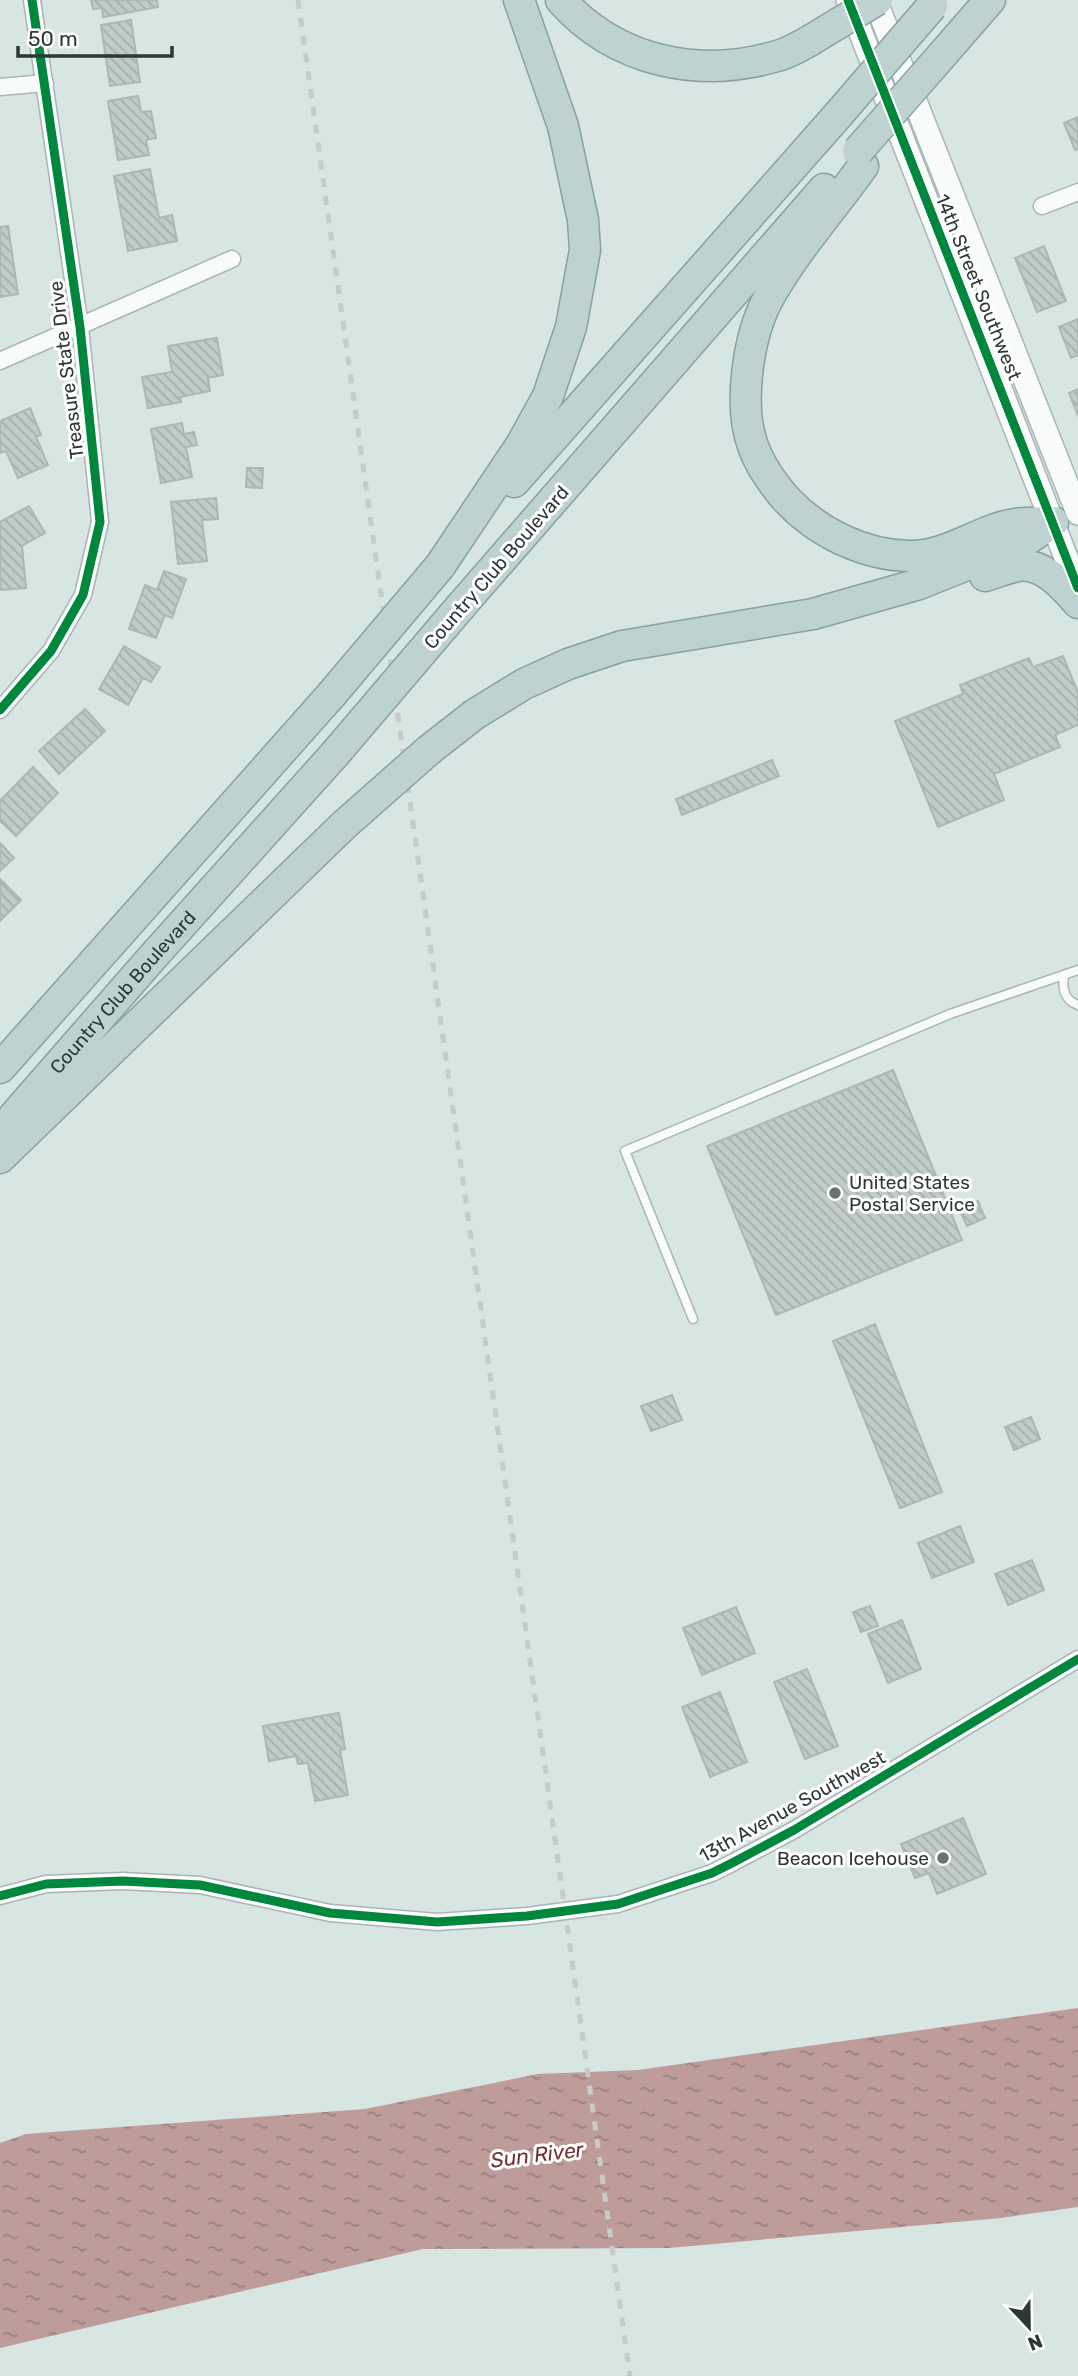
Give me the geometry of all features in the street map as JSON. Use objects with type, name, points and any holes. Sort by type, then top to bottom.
[{"type":"highway","points":[[440,566],[521,445],[548,396],[571,327],[585,250],[583,220],[563,126],[519,0]]},
{"type":"highway","points":[[561,0],[591,29],[612,42],[661,61],[686,66],[718,67],[780,55],[811,40],[876,0]]},
{"type":"highway","name":"Country Club Boulevard","points":[[0,1132],[334,755],[461,606],[860,159],[934,65],[990,0]]},
{"type":"highway","name":"Country Club Boulevard","points":[[0,1068],[332,694],[440,566],[934,3]]},
{"type":"highway","points":[[860,159],[766,302],[754,336],[746,386],[747,413],[753,446],[773,484],[793,506],[824,532],[885,554],[912,556],[940,552],[1014,524],[1072,515]]},
{"type":"highway","points":[[0,1158],[344,825],[429,750],[475,714],[524,684],[568,664],[622,646],[813,614],[919,584],[1022,543],[1072,515]]},
{"type":"highway","points":[[875,597],[927,592],[1021,565],[1040,570],[1059,582],[1078,603]]},
{"type":"street","name":"Treasure State Drive","points":[[0,710],[51,651],[83,595],[100,522],[80,327],[32,0]]},
{"type":"street","name":"14th Street Southwest","points":[[848,0],[1072,515]]},
{"type":"street","name":"14th Street Southwest","points":[[876,0],[1072,515],[1078,588]]},
{"type":"street","points":[[0,87],[45,83]]},
{"type":"street","points":[[1042,206],[1078,192]]},
{"type":"street","points":[[0,361],[232,259]]},
{"type":"street","name":"13th Avenue Southwest","points":[[0,1896],[46,1884],[123,1881],[200,1885],[330,1913],[438,1922],[527,1916],[618,1904],[712,1873],[770,1843],[1078,1659]]},
{"type":"lane","points":[[693,1319],[625,1151],[950,1014],[1078,970]]},
{"type":"lane","points":[[1064,975],[1065,995],[1070,1002],[1078,1005]]},
{"type":"water","name":"Sun River","points":[[1078,2008],[1078,2207],[1001,2218],[669,2248],[423,2249],[0,2348],[0,2143],[26,2134],[365,2109],[538,2074],[638,2070]]},
{"type":"building","points":[[91,0],[157,0],[158,7],[103,17],[102,8],[93,9]]},
{"type":"building","points":[[131,20],[140,82],[110,86],[101,25]]},
{"type":"building","points":[[138,96],[141,112],[151,111],[156,138],[146,140],[149,155],[118,160],[108,101]]},
{"type":"building","points":[[1078,117],[1078,149],[1075,150],[1064,123]]},
{"type":"building","points":[[150,169],[159,218],[172,215],[177,241],[128,251],[114,176]]},
{"type":"building","points":[[8,226],[18,294],[0,297],[0,227]]},
{"type":"building","points":[[1044,246],[1066,301],[1037,312],[1015,258]]},
{"type":"building","points":[[1078,319],[1078,355],[1071,358],[1059,327]]},
{"type":"building","points":[[217,338],[223,375],[208,378],[210,391],[180,397],[181,402],[148,408],[142,377],[172,372],[168,346]]},
{"type":"building","points":[[1078,389],[1078,416],[1069,393]]},
{"type":"building","points":[[30,408],[41,435],[36,437],[48,465],[18,478],[6,451],[0,453],[0,421]]},
{"type":"building","points":[[182,423],[184,434],[194,432],[197,445],[186,447],[192,477],[161,483],[151,429]]},
{"type":"building","points":[[247,468],[263,468],[262,488],[246,487]]},
{"type":"building","points":[[216,498],[218,519],[202,520],[207,561],[178,564],[171,502]]},
{"type":"building","points":[[29,506],[45,533],[22,546],[26,588],[0,590],[0,522]]},
{"type":"building","points":[[164,571],[186,579],[172,618],[165,615],[156,638],[129,629],[145,585],[157,590]]},
{"type":"building","points":[[124,646],[160,667],[151,682],[143,678],[128,705],[99,689]]},
{"type":"building","points":[[1063,656],[1078,693],[1078,725],[1055,735],[1060,747],[994,774],[1004,800],[938,827],[895,721],[963,694],[960,685],[1029,658],[1033,667]]},
{"type":"building","points":[[85,709],[105,731],[59,774],[39,751]]},
{"type":"building","points":[[772,760],[779,776],[682,815],[676,799]]},
{"type":"building","points":[[33,767],[58,793],[16,836],[0,821],[0,801]]},
{"type":"building","points":[[0,843],[14,858],[0,871]]},
{"type":"building","points":[[0,879],[21,900],[0,921]]},
{"type":"building","name":"United States Postal Service","points":[[893,1070],[962,1240],[776,1315],[707,1146]]},
{"type":"building","points":[[978,1201],[985,1218],[967,1226],[959,1209]]},
{"type":"building","points":[[875,1324],[942,1492],[900,1508],[833,1341]]},
{"type":"building","points":[[672,1395],[682,1420],[651,1431],[641,1406]]},
{"type":"building","points":[[1031,1417],[1040,1439],[1014,1450],[1005,1427]]},
{"type":"building","points":[[960,1526],[974,1562],[932,1578],[918,1543]]},
{"type":"building","points":[[1032,1560],[1044,1590],[1008,1605],[995,1574]]},
{"type":"building","points":[[870,1606],[878,1626],[861,1632],[853,1612]]},
{"type":"building","points":[[736,1607],[755,1653],[702,1675],[683,1628]]},
{"type":"building","points":[[902,1620],[921,1669],[888,1683],[868,1634]]},
{"type":"building","points":[[807,1669],[838,1746],[805,1759],[774,1682]]},
{"type":"building","points":[[720,1692],[747,1762],[710,1777],[682,1707]]},
{"type":"building","points":[[339,1713],[345,1749],[340,1750],[348,1795],[315,1801],[308,1763],[298,1764],[296,1756],[269,1761],[263,1726]]},
{"type":"building","name":"Beacon Icehouse","points":[[963,1818],[986,1874],[937,1894],[929,1873],[915,1878],[901,1844]]},
{"type":"railway","points":[[298,0],[630,2376]]},
{"type":"cycle path","points":[[0,710],[51,651],[83,595],[100,522],[80,327],[32,0]]},
{"type":"cycle path","points":[[848,0],[1078,588]]},
{"type":"cycle path","points":[[0,1896],[46,1884],[123,1881],[200,1885],[330,1913],[437,1922],[527,1916],[618,1904],[712,1873],[734,1862],[794,1830],[1078,1659]]},
{"type":"place","name":"United States Postal Service","points":[[835,1193]]},
{"type":"place","name":"Beacon Icehouse","points":[[943,1858]]}]
